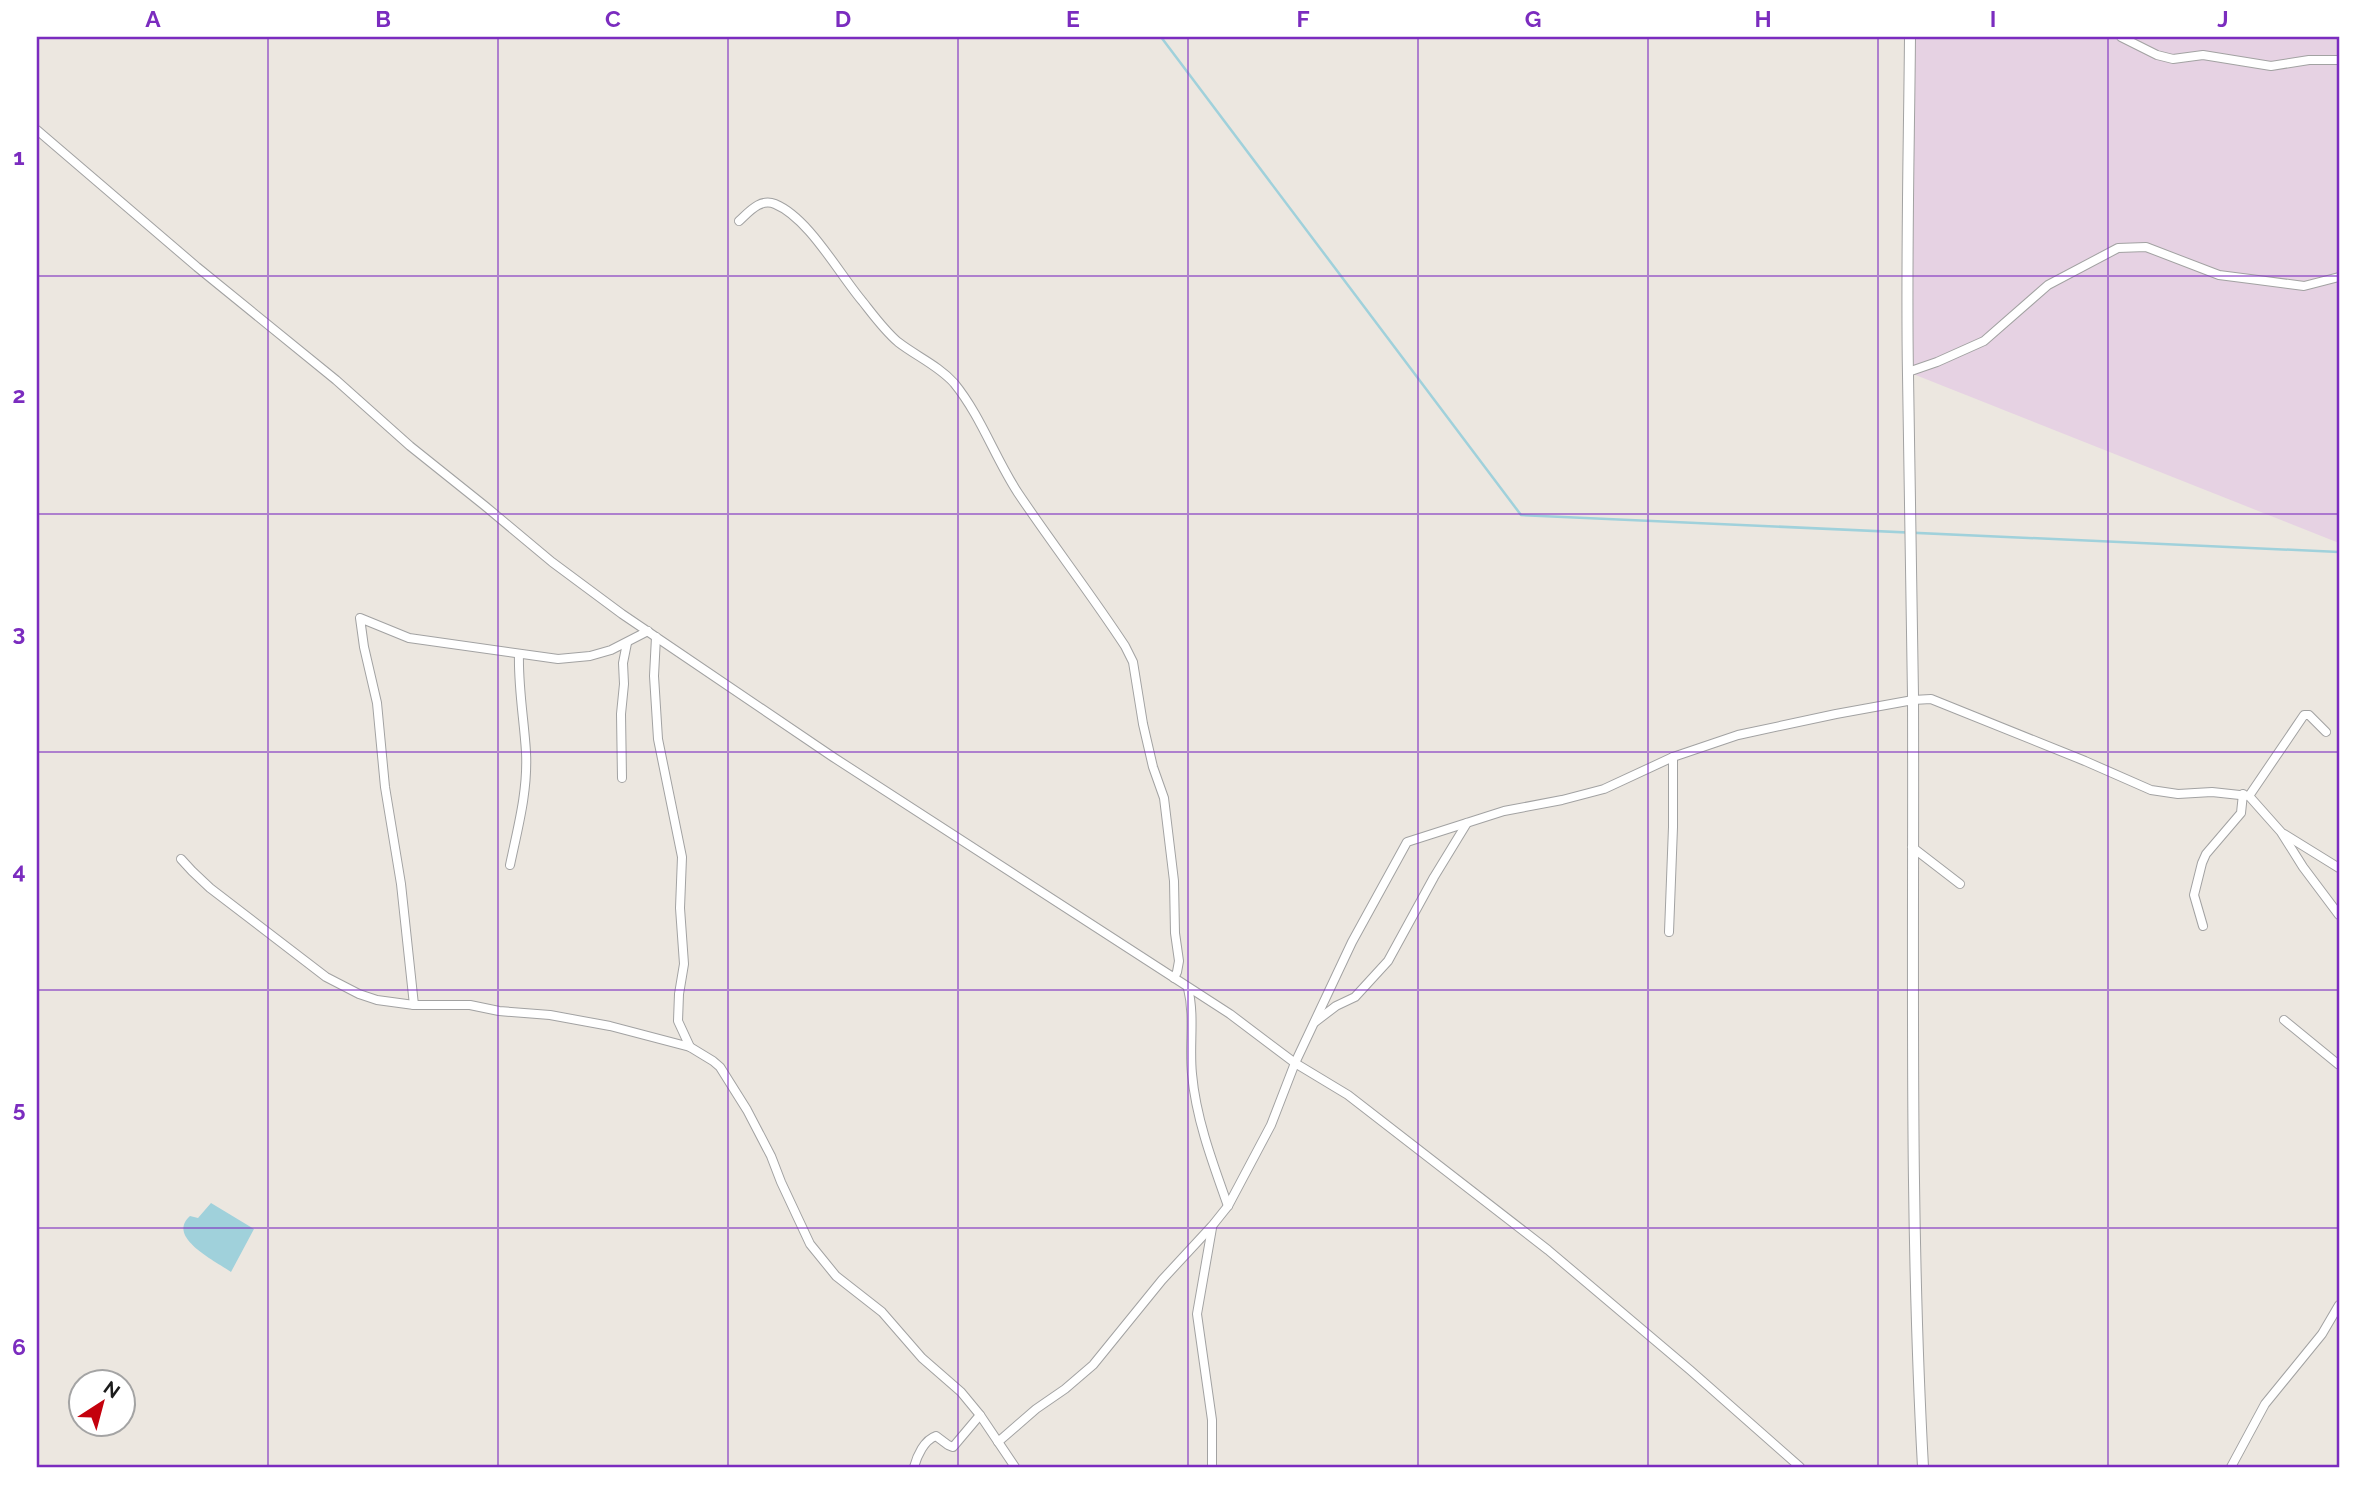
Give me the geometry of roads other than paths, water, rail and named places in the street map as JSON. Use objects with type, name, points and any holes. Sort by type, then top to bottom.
[{"type":"street","points":[[1910,37],[1908,372],[1913,700],[1912,847],[1916,1253],[1923,1467]]},
{"type":"street","points":[[2121,37],[2157,55],[2174,59],[2203,55],[2271,66],[2309,60],[2339,60]]},
{"type":"street","points":[[37,130],[197,267],[336,380],[410,446],[552,562],[656,637],[833,757],[1230,1014],[1295,1063],[1348,1095],[1479,1194],[1609,1301],[1800,1467]]},
{"type":"street","points":[[739,221],[765,202],[774,203],[784,209],[815,238],[891,335],[952,381],[1017,492],[1125,646],[1133,662],[1143,724],[1153,767],[1164,798],[1174,881],[1175,933],[1179,961],[1174,978]]},
{"type":"street","points":[[1908,372],[1984,341],[2048,285],[2118,248],[2152,248],[2219,275],[2304,286],[2339,277]]},
{"type":"street","points":[[414,1005],[401,884],[385,788],[377,703],[360,618],[410,638],[519,654],[573,658],[590,656],[627,643],[648,631]]},
{"type":"street","points":[[656,637],[654,676],[658,739],[682,857],[680,908],[684,964],[678,994],[678,1021],[690,1047]]},
{"type":"street","points":[[622,778],[621,714],[623,663],[627,643]]},
{"type":"street","points":[[510,865],[522,815],[525,776],[526,752],[519,654]]},
{"type":"street","points":[[998,1442],[1093,1365],[1162,1280],[1228,1206],[1271,1125],[1295,1063],[1352,942],[1407,842],[1504,811],[1604,789],[1672,757],[1738,735],[1780,724],[1931,699],[2151,790],[2178,794],[2212,792],[2246,795],[2281,832],[2302,867],[2339,915]]},
{"type":"street","points":[[2203,926],[2194,895],[2206,854],[2241,813],[2246,795],[2304,715],[2309,715],[2326,732]]},
{"type":"street","points":[[1669,932],[1673,827],[1672,757]]},
{"type":"street","points":[[1314,1023],[1336,1006],[1355,997],[1388,961],[1467,823]]},
{"type":"street","points":[[2281,832],[2339,868]]},
{"type":"street","points":[[1912,847],[1961,884]]},
{"type":"street","points":[[181,859],[210,888],[326,977],[359,994],[377,1000],[414,1005],[470,1005],[499,1012],[550,1015],[610,1026],[701,1052],[720,1068],[747,1110],[771,1156],[802,1228],[821,1258],[836,1276],[882,1312],[922,1358],[961,1392],[980,1415],[1009,1463],[1015,1467]]},
{"type":"street","points":[[1188,988],[1193,1006],[1191,1048],[1196,1104],[1228,1206]]},
{"type":"street","points":[[2284,1020],[2339,1065]]},
{"type":"street","points":[[1212,1226],[1197,1314],[1212,1420],[1212,1467]]},
{"type":"street","points":[[2231,1467],[2265,1404],[2322,1334],[2339,1305]]},
{"type":"street","points":[[914,1467],[918,1454],[929,1439],[936,1436],[948,1446],[957,1445],[980,1415]]},
{"type":"water","points":[[211,1203],[254,1229],[231,1272],[204,1255],[188,1240],[184,1232],[184,1224],[190,1216],[198,1218]]},
{"type":"waterway","points":[[1161,37],[1521,515],[2339,552]]}]
